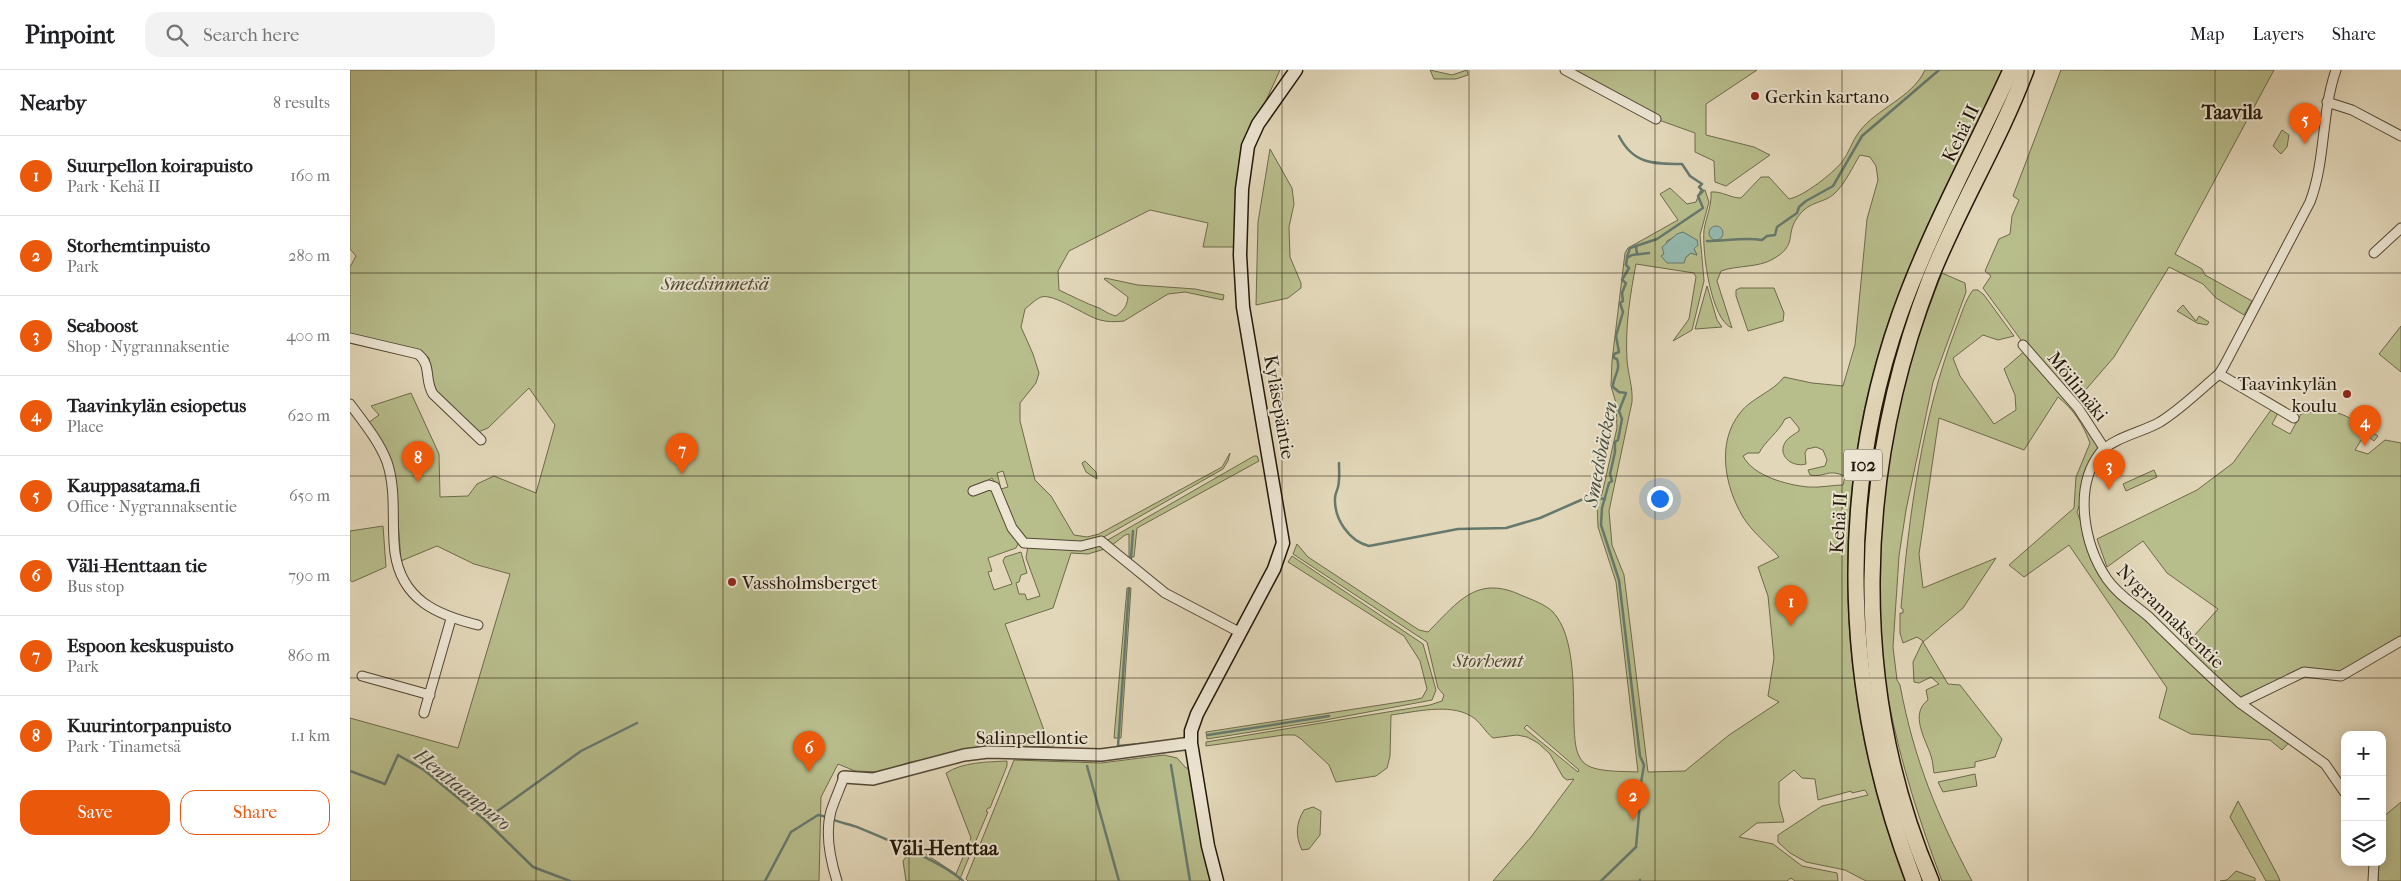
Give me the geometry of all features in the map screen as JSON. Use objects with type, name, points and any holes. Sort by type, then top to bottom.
[{"type":"highway","name":"Kehä II","points":[[1914,881],[1890,814],[1879,776],[1866,712],[1856,606],[1855,559],[1862,471],[1880,382],[1903,306],[1941,216],[2012,70]]},
{"type":"highway","name":"Kehä II","points":[[1931,881],[1907,813],[1890,751],[1880,702],[1874,643],[1871,580],[1878,474],[1896,386],[1911,330],[1954,225],[2013,103],[2026,70]]},
{"type":"highway","points":[[2013,103],[2031,70]]},
{"type":"main road","name":"Kyläsepäntie","points":[[1217,881],[1208,846],[1191,743],[1191,731],[1197,714],[1241,633],[1279,557],[1283,543],[1242,294],[1240,255],[1244,173],[1248,146],[1256,128],[1296,70]]},
{"type":"street","points":[[1564,70],[1656,119]]},
{"type":"street","points":[[2104,448],[2166,418],[2219,374],[2254,313],[2310,202],[2315,186],[2327,102],[2336,70]]},
{"type":"street","points":[[2327,102],[2341,104],[2401,136]]},
{"type":"street","points":[[2374,253],[2401,228]]},
{"type":"street","points":[[350,338],[418,354],[424,358],[428,370],[428,384],[433,394],[481,440]]},
{"type":"street","name":"Möilimäki","points":[[2024,345],[2078,408],[2104,448]]},
{"type":"street","points":[[2219,374],[2294,418]]},
{"type":"street","points":[[350,404],[373,435],[386,461],[393,491],[395,553],[409,590],[422,603],[452,619],[478,625]]},
{"type":"street","name":"Nygrannaksentie","points":[[2104,448],[2091,470],[2084,504],[2091,544],[2103,572],[2122,596],[2142,611],[2210,677],[2240,703],[2326,764],[2341,787]]},
{"type":"street","points":[[973,491],[989,485],[995,487],[1012,528],[1024,543],[1081,546],[1101,541],[1165,593],[1241,633]]},
{"type":"street","points":[[424,713],[452,619]]},
{"type":"street","points":[[2240,703],[2304,672],[2341,676],[2401,641]]},
{"type":"street","points":[[362,676],[430,695]]},
{"type":"street","name":"Salinpellontie","points":[[844,777],[873,779],[964,755],[988,752],[1101,755],[1191,743]]},
{"type":"street","points":[[837,881],[830,859],[829,825],[830,814],[844,777]]},
{"type":"street","points":[[2373,881],[2374,866]]},
{"type":"green space","name":"Smedsinmetsä","points":[[350,70],[1280,70],[1263,107],[1242,144],[1238,177],[1236,247],[1203,247],[1208,223],[1150,210],[1069,251],[1058,271],[1059,290],[1116,316],[1125,308],[1128,297],[1105,278],[1138,285],[1195,289],[1224,295],[1223,300],[1185,292],[1168,294],[1124,321],[1112,322],[1094,318],[1054,298],[1041,297],[1025,309],[1021,327],[1039,373],[1036,383],[1020,403],[1020,421],[1035,480],[1051,496],[1074,535],[1087,537],[1099,534],[1222,467],[1230,453],[1228,461],[1223,469],[1102,538],[1087,543],[1030,541],[1020,536],[999,488],[992,478],[969,491],[970,493],[989,486],[999,494],[1018,544],[1016,548],[988,558],[992,571],[988,572],[994,590],[1012,584],[1003,561],[1005,557],[1021,552],[1027,573],[1021,575],[1019,582],[1016,583],[1019,594],[1025,594],[1027,600],[1040,596],[1026,558],[1028,546],[1098,544],[1108,548],[1088,554],[1071,553],[1053,608],[1005,624],[1048,741],[1054,746],[1002,748],[910,762],[881,772],[855,771],[838,764],[821,797],[819,881],[350,881],[350,718],[458,748],[510,574],[474,564],[437,546],[401,561],[395,480],[368,423],[379,415],[371,406],[411,393],[439,454],[440,497],[468,496],[477,484],[494,476],[536,493],[555,425],[529,388],[488,428],[478,432],[433,389],[429,358],[421,351],[350,335],[350,267],[356,256],[350,249]],"holes":[[[1003,471],[1008,487],[1001,489],[997,473]]]},
{"type":"green space","points":[[1430,70],[1452,75],[1467,70],[1468,75],[1456,79],[1434,79]]},
{"type":"green space","points":[[1565,70],[1757,70],[1706,104],[1706,135],[1754,147],[1770,155],[1726,186],[1715,182],[1714,161],[1695,152],[1695,133],[1656,119]]},
{"type":"green space","name":"Storhemt","points":[[1925,70],[2003,70],[1918,246],[1894,306],[1872,376],[1857,448],[1849,521],[1848,594],[1853,667],[1864,740],[1882,811],[1905,881],[1866,881],[1845,870],[1806,862],[1790,853],[1778,842],[1778,835],[1822,806],[1868,795],[1865,790],[1852,793],[1851,791],[1818,800],[1815,779],[1802,778],[1794,770],[1779,782],[1779,804],[1784,822],[1757,823],[1739,837],[1773,844],[1802,866],[1837,873],[1838,881],[1795,881],[1791,878],[1787,881],[1493,881],[1531,837],[1574,779],[1567,780],[1563,777],[1550,754],[1538,743],[1527,737],[1517,735],[1493,738],[1474,718],[1453,710],[1442,709],[1391,715],[1390,756],[1387,768],[1376,776],[1336,782],[1329,765],[1295,735],[1206,746],[1206,742],[1430,705],[1442,701],[1444,695],[1438,688],[1427,642],[1293,554],[1297,544],[1308,557],[1419,630],[1428,632],[1460,601],[1470,594],[1481,590],[1493,588],[1507,590],[1547,607],[1553,612],[1566,636],[1572,666],[1576,749],[1580,758],[1588,766],[1601,770],[1638,772],[1616,582],[1598,527],[1597,502],[1602,494],[1617,428],[1616,403],[1611,386],[1612,361],[1625,253],[1628,248],[1678,220],[1660,194],[1670,188],[1687,204],[1696,202],[1700,191],[1705,190],[1709,202],[1700,235],[1704,281],[1692,330],[1673,341],[1689,319],[1696,277],[1694,273],[1636,264],[1627,324],[1627,360],[1632,402],[1609,511],[1612,545],[1624,575],[1648,772],[1685,771],[1729,735],[1779,702],[1768,696],[1774,658],[1768,596],[1758,567],[1779,557],[1751,528],[1737,505],[1728,479],[1726,465],[1728,438],[1732,425],[1740,413],[1784,377],[1812,383],[1843,386],[1855,345],[1867,219],[1878,180],[1876,166],[1870,157],[1860,155],[1835,193],[1806,208],[1797,218],[1786,249],[1781,254],[1761,264],[1721,271],[1717,281],[1732,328],[1718,312],[1706,269],[1704,230],[1710,207],[1711,192],[1741,198],[1761,177],[1769,177],[1789,199],[1802,194],[1837,167],[1866,124],[1903,96],[1919,80]],"holes":[[[1683,232],[1697,255],[1691,253],[1686,257],[1661,256],[1664,254],[1667,241]],[[1790,417],[1799,428],[1799,431],[1787,440],[1783,446],[1784,455],[1787,459],[1796,464],[1806,464],[1805,453],[1807,449],[1816,447],[1823,450],[1827,460],[1825,466],[1808,470],[1810,475],[1839,474],[1845,476],[1843,485],[1812,487],[1781,482],[1762,474],[1748,463],[1743,456],[1748,453],[1759,453],[1785,419]],[[1527,725],[1579,770],[1578,772],[1524,728]]]},
{"type":"green space","points":[[2061,70],[2274,70],[2175,254],[2202,269],[2205,275],[2252,301],[2244,315],[2216,298],[2203,284],[2169,267],[2114,357],[2076,401],[2021,340],[1983,288],[1991,276],[1985,271],[1999,239],[2010,234],[2012,216],[2019,200],[2013,196]]},
{"type":"green space","points":[[1997,117],[1999,118],[1922,283],[1898,351],[1881,416],[1869,502],[1865,588],[1868,648],[1924,881],[1921,881],[1910,852],[1870,699],[1861,586],[1864,515],[1878,417],[1895,348],[1932,250]]},
{"type":"green space","points":[[2282,130],[2289,135],[2287,147],[2281,154],[2273,146]]},
{"type":"green space","points":[[1270,149],[1292,188],[1294,204],[1289,227],[1290,257],[1301,283],[1301,288],[1288,298],[1256,305],[1258,222]]},
{"type":"green space","points":[[1942,273],[1965,283],[1966,292],[1933,382],[1906,510],[1899,556],[1893,647],[1897,680],[1900,685],[1912,738],[1920,763],[1948,833],[1972,881],[1942,881],[1926,837],[1905,771],[1889,703],[1883,669],[1878,597],[1884,487],[1896,417],[1910,362]]},
{"type":"green space","points":[[1707,286],[1717,320],[1722,327],[1695,329]]},
{"type":"green space","points":[[1740,288],[1774,288],[1784,313],[1783,321],[1748,331],[1736,296],[1736,290]]},
{"type":"green space","points":[[1973,290],[1978,290],[1984,295],[2014,336],[1998,340],[1983,335],[1953,358],[1960,376],[1994,424],[2016,410],[2015,395],[2004,369],[2026,350],[2079,412],[2096,439],[2098,451],[2077,512],[2100,573],[2184,647],[2218,609],[2167,573],[2143,541],[2107,567],[2097,539],[2197,490],[2233,463],[2271,410],[2278,413],[2272,424],[2290,434],[2301,414],[2324,411],[2342,414],[2378,436],[2374,441],[2365,434],[2355,450],[2368,454],[2385,440],[2401,443],[2401,640],[2341,676],[2304,672],[2240,703],[2292,739],[2282,750],[2270,740],[2191,734],[2159,718],[2167,688],[2069,545],[2024,577],[2009,565],[2074,508],[2076,477],[2090,443],[2077,418],[2058,397],[2024,450],[1939,418],[1919,554],[1923,588],[1996,558],[1963,608],[1923,642],[1948,684],[1960,685],[2002,739],[1995,757],[1975,762],[1975,767],[1934,773],[1932,758],[1919,720],[1922,706],[1928,700],[1926,690],[1939,684],[1931,677],[1919,683],[1914,682],[1913,662],[1923,641],[1917,637],[1903,643],[1900,633],[1900,613],[1903,613],[1901,608],[1908,537],[1926,431],[1944,362],[1963,308]]},
{"type":"green space","points":[[2183,305],[2196,321],[2199,316],[2209,322],[2207,325],[2197,323],[2177,311]]},
{"type":"green space","points":[[2401,326],[2401,372],[2379,354]]},
{"type":"green space","points":[[1257,456],[1259,461],[1137,528],[1134,557],[1129,557],[1129,534],[1111,546],[1106,541]]},
{"type":"green space","points":[[1085,461],[1096,472],[1097,479],[1086,472],[1082,463]]},
{"type":"green space","points":[[2154,470],[2157,477],[2126,491],[2123,484]]},
{"type":"green space","points":[[383,526],[386,567],[352,582],[350,580],[350,531]]},
{"type":"green space","points":[[1292,556],[1423,644],[1436,690],[1432,700],[1320,721],[1207,739],[1206,732],[1422,698],[1427,689],[1420,661],[1404,636],[1288,562]]},
{"type":"green space","points":[[1127,588],[1131,588],[1121,738],[1114,738]]},
{"type":"green space","points":[[1164,755],[1177,758],[1186,768],[1189,768],[1193,776],[1212,881],[968,881],[966,879],[1014,760],[1101,763]]},
{"type":"green space","points":[[1007,761],[1007,766],[990,808],[986,811],[988,812],[959,881],[906,881],[903,861],[906,857],[921,851],[956,874],[971,838],[946,773],[967,765]]},
{"type":"green space","points":[[1975,774],[1977,786],[1943,792],[1938,782]]},
{"type":"green space","points":[[2238,801],[2280,881],[2266,881],[2230,817]]},
{"type":"green space","points":[[2401,802],[2401,881],[2378,881],[2379,866],[2386,866],[2386,815]]},
{"type":"green space","points":[[1313,807],[1321,811],[1320,835],[1309,849],[1302,850],[1297,835],[1299,820],[1304,810]]},
{"type":"green space","points":[[2236,871],[2255,878],[2255,881],[2220,881],[2227,880]]},
{"type":"water","points":[[1713,226],[1719,226],[1723,233],[1719,240],[1713,240],[1709,236],[1709,230]]},
{"type":"water","points":[[1683,232],[1697,240],[1698,245],[1694,249],[1697,255],[1691,253],[1686,257],[1684,263],[1667,263],[1661,256],[1664,254],[1662,247],[1677,234]]},
{"type":"waterway","name":"Smedsbäcken","points":[[1707,241],[1762,240],[1767,236],[1775,235],[1777,227],[1797,213],[1799,207],[1806,201],[1833,186],[1862,136],[1939,70]]},
{"type":"waterway","points":[[1619,136],[1637,157],[1653,163],[1682,164],[1690,176],[1702,184],[1699,187],[1703,191],[1698,196],[1703,208],[1657,239],[1636,246],[1637,254]]},
{"type":"waterway","points":[[1627,257],[1630,248],[1636,246]]},
{"type":"waterway","name":"Smedsbäcken","points":[[1641,783],[1644,765],[1640,756],[1619,580],[1601,525],[1602,508],[1609,483],[1612,481],[1610,474],[1615,452],[1615,442],[1618,440],[1622,419],[1619,411],[1626,393],[1619,392],[1613,387],[1618,367],[1614,354],[1619,352],[1616,336],[1623,312],[1620,303],[1623,301],[1622,293],[1626,283],[1622,280],[1629,268],[1626,265],[1627,258],[1632,255],[1649,253]]},
{"type":"waterway","points":[[1339,463],[1339,481],[1335,498],[1337,514],[1349,534],[1369,546],[1458,529],[1506,528],[1540,518],[1591,497],[1605,499]]},
{"type":"waterway","points":[[1131,558],[1133,531]]},
{"type":"waterway","points":[[1129,588],[1118,746],[1151,743]]},
{"type":"waterway","points":[[1208,735],[1329,716]]},
{"type":"waterway","points":[[485,820],[581,751],[637,723]]},
{"type":"waterway","name":"Henttaanpuro","points":[[350,771],[385,784],[398,755],[424,770],[485,820],[533,867],[570,881]]},
{"type":"waterway","points":[[1171,765],[1190,881]]},
{"type":"waterway","points":[[1087,766],[1119,881]]},
{"type":"waterway","name":"Smedsbäcken","points":[[1601,881],[1636,847],[1641,793]]},
{"type":"waterway","name":"Henttaanpuro","points":[[765,881],[791,832],[818,815],[827,817]]},
{"type":"waterway","name":"Henttaanpuro","points":[[832,819],[857,827],[913,851],[942,866],[963,881]]},
{"type":"place","name":"Gerkin kartano","points":[[1755,96]]},
{"type":"place","name":"Kauppasatama.fi","points":[[2305,144]]},
{"type":"place","name":"Taavinkylän koulu","points":[[2347,394]]},
{"type":"place","name":"Taavinkylän esiopetus","points":[[2365,446]]},
{"type":"place","name":"Espoon keskuspuisto","points":[[682,474]]},
{"type":"place","name":"Kuurintorpanpuisto","points":[[418,482]]},
{"type":"place","name":"Seaboost","points":[[2109,490]]},
{"type":"place","name":"Vassholmsberget","points":[[732,582]]},
{"type":"place","name":"Suurpellon koirapuisto","points":[[1791,626]]},
{"type":"place","name":"Väli-Henttaan tie","points":[[809,772]]},
{"type":"place","name":"Storhemtinpuisto","points":[[1633,820]]},
{"type":"district","name":"Taavila","points":[[2232,112]]},
{"type":"district","name":"Väli-Henttaa","points":[[944,848]]}]
